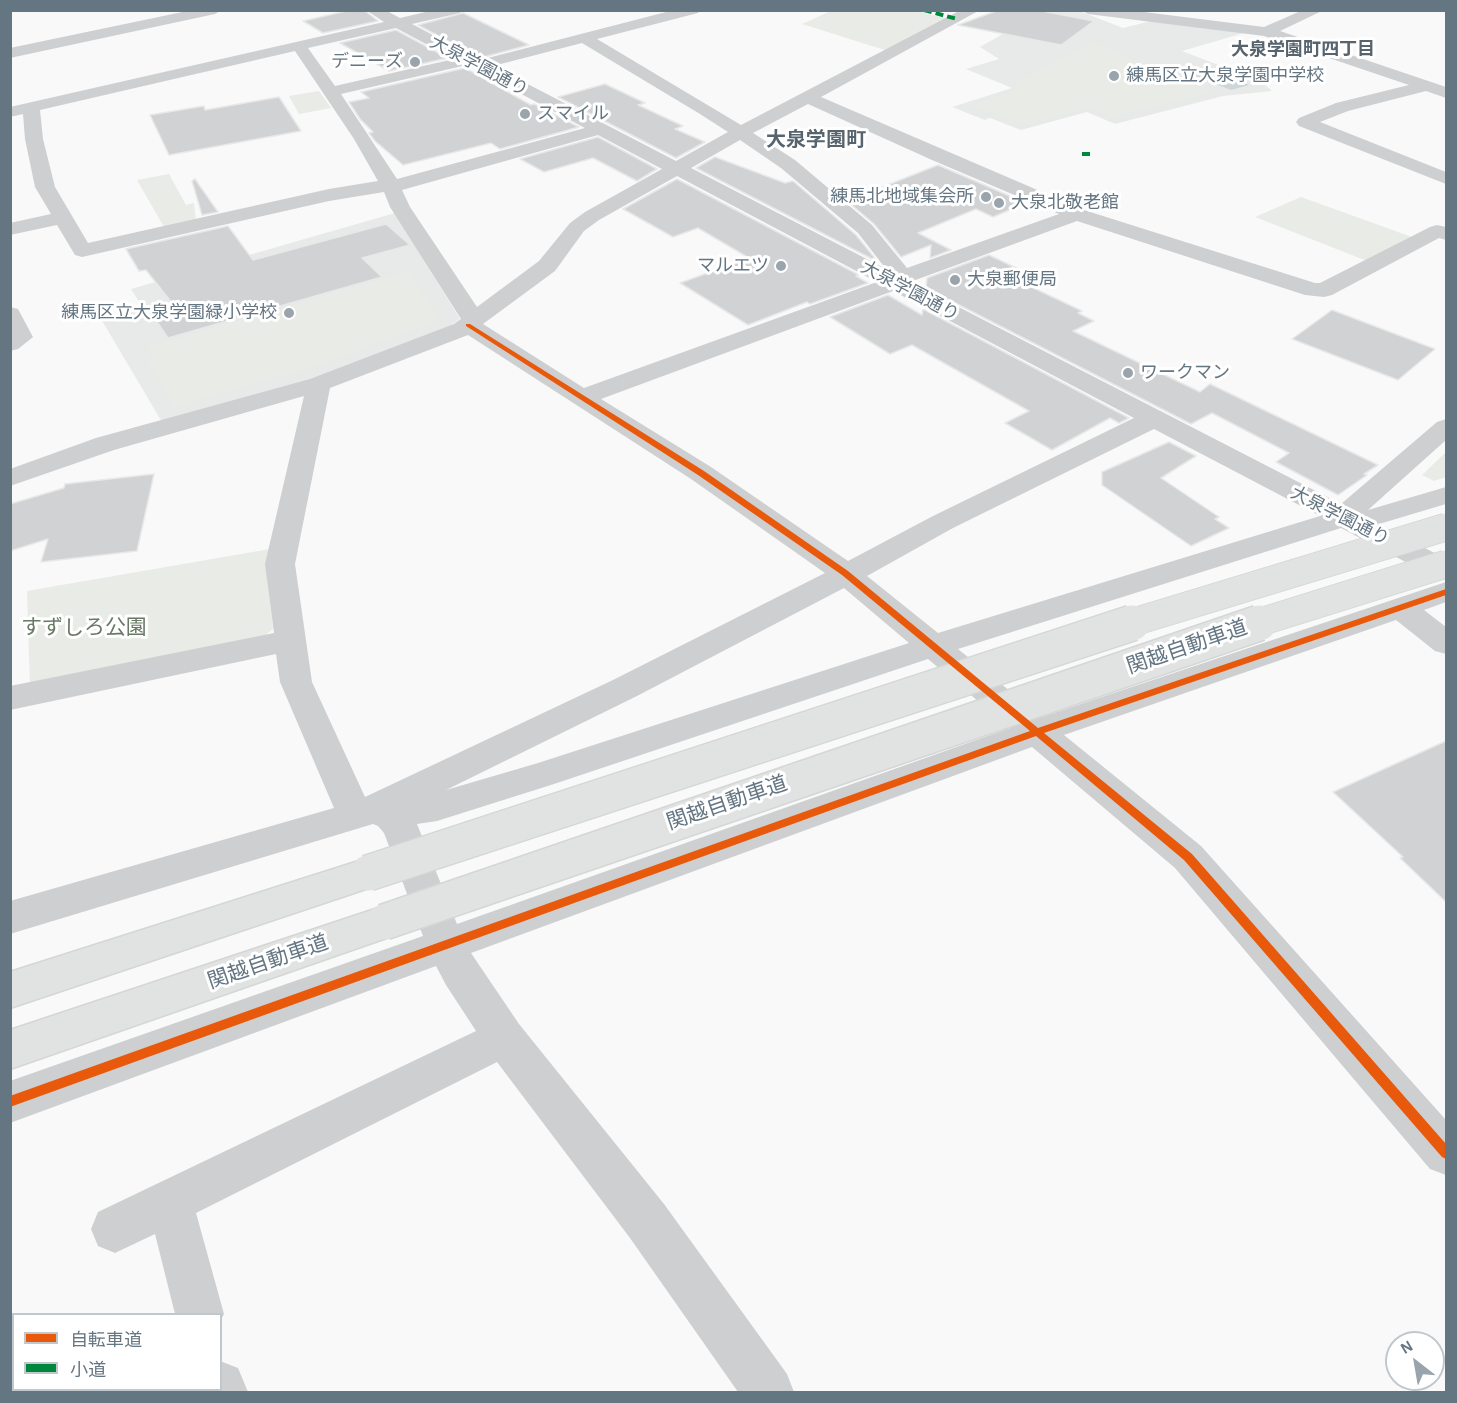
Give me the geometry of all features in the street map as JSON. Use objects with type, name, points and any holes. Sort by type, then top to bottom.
[{"type":"highway","name":"関越自動車道","points":[[10,990],[1158,614],[1442,507]]},
{"type":"highway","name":"関越自動車道","points":[[10,1050],[1155,657],[1311,605],[1446,564]]},
{"type":"street","points":[[10,53],[215,10]]},
{"type":"street","name":"大泉学園通り","points":[[373,10],[676,169],[896,280],[1153,419],[1446,571]]},
{"type":"street","points":[[10,112],[455,10]]},
{"type":"street","points":[[329,92],[474,63],[693,10]]},
{"type":"street","points":[[10,478],[105,444],[319,384],[471,322],[547,266],[577,227],[592,216],[740,133],[972,10]]},
{"type":"street","points":[[1088,10],[1262,31],[1317,10]]},
{"type":"street","points":[[1221,10],[1262,31],[1446,93]]},
{"type":"street","points":[[584,38],[706,110],[788,164],[865,229],[896,280]]},
{"type":"street","points":[[299,46],[363,139],[391,186],[400,207],[471,322],[583,398],[701,473],[845,573],[1188,857],[1446,1153]]},
{"type":"street","points":[[1427,86],[1342,107],[1305,122],[1446,178]]},
{"type":"street","points":[[809,98],[1077,214],[1313,290],[1324,290],[1443,230]]},
{"type":"street","points":[[30,108],[34,139],[45,187],[82,251],[329,195],[400,186],[600,129]]},
{"type":"street","points":[[583,398],[1077,214]]},
{"type":"street","points":[[10,229],[62,218]]},
{"type":"street","points":[[10,314],[21,337],[10,344]]},
{"type":"street","points":[[319,384],[280,564],[296,682],[372,815],[400,827],[446,945],[460,973],[504,1038],[647,1221],[769,1392]]},
{"type":"street","points":[[372,815],[388,802],[803,598],[845,573],[1020,483],[1153,419]]},
{"type":"street","points":[[10,918],[372,815],[437,807],[542,776],[933,646],[1322,526],[1343,517],[1446,427]]},
{"type":"street","points":[[1389,478],[1406,492],[1442,507]]},
{"type":"street","points":[[1343,517],[1367,519],[1442,507]]},
{"type":"street","points":[[10,1102],[1037,732],[1446,592]]},
{"type":"street","points":[[1401,608],[1446,643]]},
{"type":"street","points":[[10,698],[291,640]]},
{"type":"street","points":[[520,739],[542,776]]},
{"type":"street","points":[[115,1229],[504,1038]]},
{"type":"street","points":[[170,1203],[199,1313]]},
{"type":"shaded area","name":"練馬区立大泉学園中学校","points":[[986,11],[999,11],[1032,21],[1050,11],[1082,12],[1123,28],[1151,21],[1241,31],[1244,33],[1182,51],[1262,82],[1272,91],[1223,96],[1115,124],[1087,112],[1021,130],[990,118],[985,120],[952,107],[1012,88],[966,69],[999,59],[980,47],[1022,23]]},
{"type":"shaded area","points":[[1208,69],[1249,85],[1231,90],[1190,74]]},
{"type":"shaded area","name":"練馬区立大泉学園緑小学校","points":[[395,213],[460,319],[450,326],[400,347],[303,382],[162,422],[101,319],[143,308],[131,289]]},
{"type":"green space","points":[[833,10],[917,11],[948,19],[888,51],[802,24]]},
{"type":"green space","points":[[1092,42],[1212,93],[1112,117],[1090,108],[1024,124],[970,106],[1017,90],[1013,85]]},
{"type":"green space","points":[[319,91],[331,108],[299,114],[289,96]]},
{"type":"green space","points":[[169,174],[186,205],[194,203],[196,222],[164,227],[137,180]]},
{"type":"green space","points":[[1301,197],[1412,237],[1367,261],[1255,217]]},
{"type":"green space","points":[[410,271],[440,320],[326,363],[174,407],[149,365],[153,357],[147,347]]},
{"type":"green space","points":[[1446,452],[1446,477],[1434,481],[1422,475]]},
{"type":"green space","name":"すずしろ公園","points":[[270,549],[266,567],[273,629],[260,639],[30,686],[27,591]]},
{"type":"building","points":[[351,10],[364,10],[378,21],[323,33],[303,21]]},
{"type":"building","points":[[999,10],[1037,10],[1094,21],[1061,45],[958,25]]},
{"type":"building","points":[[463,13],[529,45],[480,58],[418,25]]},
{"type":"building","points":[[396,30],[448,58],[389,71],[340,43]]},
{"type":"building","points":[[465,68],[531,105],[534,104],[579,127],[500,149],[491,143],[403,165],[375,141],[369,133],[373,132],[360,119],[349,102],[369,98],[361,92]]},
{"type":"building","points":[[605,84],[645,103],[638,105],[683,126],[675,129],[705,142],[676,158],[558,97]]},
{"type":"building","points":[[279,97],[301,131],[169,155],[150,115],[204,106],[205,110]]},
{"type":"building","points":[[598,137],[657,169],[637,181],[593,158],[544,172],[520,159]]},
{"type":"building","points":[[715,157],[785,183],[793,181],[856,235],[878,262],[696,168]]},
{"type":"building","points":[[938,165],[1026,203],[993,217],[976,209],[918,233],[951,250],[930,258],[931,245],[901,257],[874,224],[847,201]]},
{"type":"building","points":[[195,179],[218,212],[202,215],[192,181]]},
{"type":"building","points":[[677,179],[859,275],[856,276],[868,283],[810,304],[807,302],[748,325],[680,283],[749,258],[698,228],[673,237],[623,209]]},
{"type":"building","points":[[386,224],[410,245],[362,258],[382,277],[168,338],[155,319],[179,312],[146,270],[139,271],[126,249],[228,226],[253,260]]},
{"type":"building","points":[[989,255],[1033,276],[1021,282],[1082,311],[1078,313],[1094,321],[1073,331],[1200,392],[1210,384],[1378,465],[1338,495],[1276,462],[1289,453],[1212,413],[1191,424],[926,288],[927,278]]},
{"type":"building","points":[[888,295],[922,315],[923,309],[1129,418],[1119,423],[1110,418],[1052,450],[1005,423],[1029,411],[912,345],[890,354],[830,317]]},
{"type":"building","points":[[1332,310],[1435,349],[1398,380],[1292,339]]},
{"type":"building","points":[[1169,442],[1196,456],[1161,478],[1219,517],[1215,519],[1229,528],[1191,546],[1102,485],[1102,472]]},
{"type":"building","points":[[154,474],[137,551],[41,562],[48,539],[10,551],[10,504],[64,488],[65,484]]},
{"type":"building","points":[[1446,741],[1446,902],[1400,858],[1403,857],[1333,792]]},
{"type":"marked path","points":[[924,10],[957,19]]},
{"type":"marked path","points":[[1082,154],[1090,154]]},
{"type":"cycle path","points":[[468,325],[701,473],[845,573],[1188,857],[1446,1153]]},
{"type":"cycle path","points":[[10,1102],[1037,732],[1446,592]]},
{"type":"place","name":"デニーズ","points":[[415,62]]},
{"type":"place","name":"練馬区立大泉学園中学校","points":[[1114,76]]},
{"type":"place","name":"スマイル","points":[[525,114]]},
{"type":"place","name":"練馬北地域集会所","points":[[986,197]]},
{"type":"place","name":"大泉北敬老館","points":[[999,203]]},
{"type":"place","name":"マルエツ","points":[[781,266]]},
{"type":"place","name":"大泉郵便局","points":[[955,280]]},
{"type":"place","name":"練馬区立大泉学園緑小学校","points":[[289,313]]},
{"type":"place","name":"ワークマン","points":[[1128,373]]},
{"type":"district","name":"大泉学園町四丁目","points":[[1303,50]]},
{"type":"district","name":"大泉学園町","points":[[816,140]]}]
